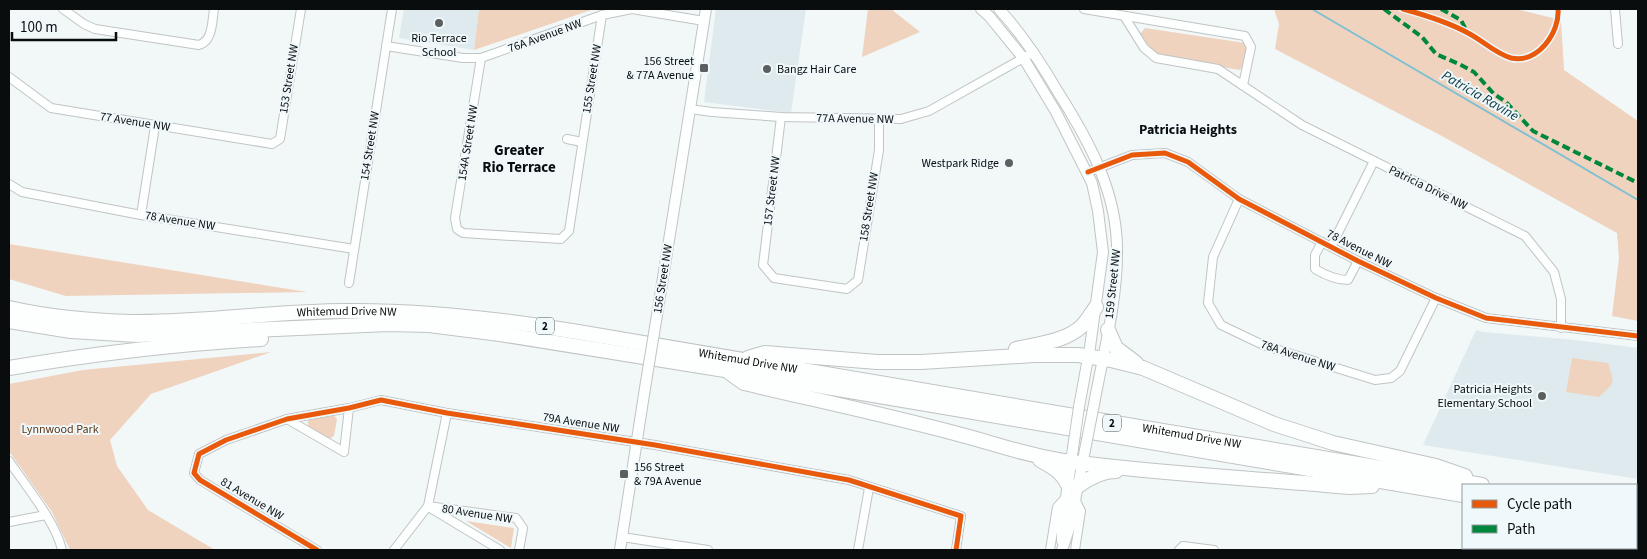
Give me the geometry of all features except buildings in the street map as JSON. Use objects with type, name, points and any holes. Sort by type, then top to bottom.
[{"type":"highway","points":[[945,361],[1014,350],[1062,338],[1073,334],[1083,325],[1096,307]]},
{"type":"highway","name":"Whitemud Drive NW","points":[[9,308],[45,315],[134,322],[345,311],[405,311],[465,315],[522,322],[1476,484]]},
{"type":"highway","name":"Whitemud Drive NW","points":[[9,321],[72,332],[136,336],[358,324],[429,326],[500,334],[725,370],[1462,495]]},
{"type":"highway","points":[[9,368],[64,359],[207,343],[337,334],[358,324]]},
{"type":"highway","points":[[1108,330],[1116,348],[1143,368]]},
{"type":"highway","points":[[743,359],[765,353],[877,362],[945,361],[1034,355],[1078,355],[1102,359],[1143,368],[1274,424],[1333,443],[1446,469],[1486,484]]},
{"type":"highway","points":[[725,370],[744,383],[896,418],[1028,454],[1080,458],[1142,471]]},
{"type":"highway","points":[[1028,454],[1064,476],[1072,492],[1085,481],[1109,472],[1142,471],[1350,486],[1405,485]]},
{"type":"street","points":[[62,9],[89,27],[202,45],[205,43],[210,32],[214,9]]},
{"type":"street","name":"153 Street NW","points":[[272,144],[280,139],[300,9]]},
{"type":"street","name":"154 Street NW","points":[[349,283],[392,9]]},
{"type":"street","name":"76A Avenue NW","points":[[386,46],[463,58],[481,58],[602,15],[632,9],[704,21]]},
{"type":"street","name":"156 Street NW","points":[[620,550],[706,9]]},
{"type":"street","points":[[985,12],[998,9]]},
{"type":"street","name":"159 Street NW","points":[[998,9],[1018,30],[1034,52],[1082,130],[1108,188],[1117,232],[1116,276],[1108,330],[1095,399],[1062,526],[1062,550]]},
{"type":"street","points":[[1084,9],[1245,36],[1251,47],[1243,85]]},
{"type":"street","points":[[1615,9],[1618,44]]},
{"type":"street","name":"159 Street NW","points":[[985,12],[1024,59],[1056,112],[1088,172],[1098,211],[1102,245],[1096,307],[1073,448],[1080,458]]},
{"type":"street","name":"155 Street NW","points":[[560,239],[569,230],[602,15]]},
{"type":"street","name":"Patricia Drive NW","points":[[1124,16],[1144,48],[1156,58],[1218,69],[1302,125],[1525,236],[1554,272],[1561,299],[1562,328]]},
{"type":"street","name":"77A Avenue NW","points":[[690,109],[781,117],[901,119],[929,111],[1034,52]]},
{"type":"street","name":"154A Street NW","points":[[481,58],[455,218],[457,228],[463,233],[560,239]]},
{"type":"street","name":"77 Avenue NW","points":[[9,77],[52,108],[272,144]]},
{"type":"street","name":"157 Street NW","points":[[781,117],[763,265],[774,278],[847,289]]},
{"type":"street","name":"158 Street NW","points":[[847,289],[858,280],[879,150],[879,120]]},
{"type":"street","points":[[141,215],[155,126]]},
{"type":"street","points":[[567,139],[582,142]]},
{"type":"street","name":"78 Avenue NW","points":[[1088,172],[1132,155],[1165,153],[1188,162],[1239,199],[1331,247],[1436,298],[1486,318],[1638,336]]},
{"type":"street","points":[[1331,247],[1374,161]]},
{"type":"street","name":"78 Avenue NW","points":[[9,184],[22,192],[141,215],[354,248]]},
{"type":"street","name":"78A Avenue NW","points":[[1239,199],[1213,257],[1208,303],[1221,325],[1263,345],[1374,380],[1390,378],[1400,371],[1436,298]]},
{"type":"street","name":"78 Avenue NW","points":[[1322,242],[1315,256],[1315,268],[1326,275],[1348,280],[1358,260]]},
{"type":"street","name":"79A Avenue NW","points":[[199,454],[226,440],[287,419],[349,408],[381,400],[447,413],[636,442],[849,480],[961,516],[956,550]]},
{"type":"street","points":[[287,419],[344,452],[349,408]]},
{"type":"street","points":[[394,550],[428,506],[447,413]]},
{"type":"street","name":"81 Avenue NW","points":[[199,454],[194,473],[200,480],[317,550]]},
{"type":"street","points":[[9,461],[46,515],[60,542],[62,550]]},
{"type":"street","points":[[858,550],[869,488]]},
{"type":"street","name":"159 Street NW","points":[[1050,550],[1057,507],[1072,492]]},
{"type":"street","name":"159 Street NW","points":[[1072,492],[1081,511],[1075,550]]},
{"type":"street","name":"80 Avenue NW","points":[[428,506],[500,550]]},
{"type":"street","name":"80 Avenue NW","points":[[428,506],[516,518],[523,528],[519,550]]},
{"type":"street","points":[[9,522],[46,515]]},
{"type":"street","points":[[622,537],[708,550]]},
{"type":"street","points":[[1179,550],[1183,546],[1214,550]]},
{"type":"shaded area","name":"Rio Terrace School","points":[[404,9],[479,9],[474,50],[399,38]]},
{"type":"shaded area","points":[[716,9],[806,9],[791,113],[704,102]]},
{"type":"shaded area","name":"Patricia Heights Elementary School","points":[[1476,330],[1638,348],[1638,479],[1423,445]]},
{"type":"green space","points":[[479,9],[594,9],[474,50]]},
{"type":"green space","points":[[868,9],[891,9],[920,32],[862,57]]},
{"type":"green space","points":[[1274,9],[1516,9],[1561,20],[1564,70],[1638,121],[1638,321],[1612,316],[1619,258],[1617,233],[1440,135],[1275,49],[1279,24]]},
{"type":"green space","points":[[1145,28],[1245,43],[1248,49],[1244,67],[1239,70],[1162,56],[1152,50],[1140,34]]},
{"type":"green space","points":[[9,244],[307,292],[66,296],[9,279]]},
{"type":"green space","name":"Lynnwood Park","points":[[271,352],[151,394],[110,440],[117,466],[148,510],[215,550],[70,550],[52,512],[9,451],[9,384],[83,370]]},
{"type":"green space","points":[[1572,358],[1608,363],[1612,382],[1599,397],[1566,392]]},
{"type":"green space","points":[[333,414],[337,419],[334,436],[329,439],[308,426],[310,417]]},
{"type":"green space","points":[[466,521],[514,528],[511,548]]},
{"type":"waterway","name":"Patricia Ravine","points":[[1312,9],[1638,200]]},
{"type":"marked path","points":[[1384,9],[1422,37],[1436,54],[1474,72],[1533,131],[1638,183]]},
{"type":"marked path","points":[[1441,9],[1461,20],[1466,30]]},
{"type":"cycle path","points":[[1403,9],[1452,25],[1505,56],[1521,59],[1538,51],[1551,36],[1558,18],[1558,9]]},
{"type":"cycle path","points":[[1088,172],[1132,155],[1165,153],[1188,162],[1239,199],[1358,261],[1436,298],[1486,318],[1638,336]]},
{"type":"cycle path","points":[[317,550],[200,480],[194,473],[199,454],[226,440],[287,419],[349,408],[381,400],[447,413],[655,445],[849,480],[961,516],[956,550]]},
{"type":"place","name":"Rio Terrace School","points":[[439,23]]},
{"type":"place","name":"156 Street & 77A Avenue","points":[[704,68]]},
{"type":"place","name":"Bangz Hair Care","points":[[767,69]]},
{"type":"place","name":"Westpark Ridge","points":[[1009,163]]},
{"type":"place","name":"Patricia Heights Elementary School","points":[[1542,396]]},
{"type":"place","name":"156 Street & 79A Avenue","points":[[624,474]]},
{"type":"district","name":"Patricia Heights","points":[[1188,130]]},
{"type":"district","name":"Greater Rio Terrace","points":[[519,158]]}]
